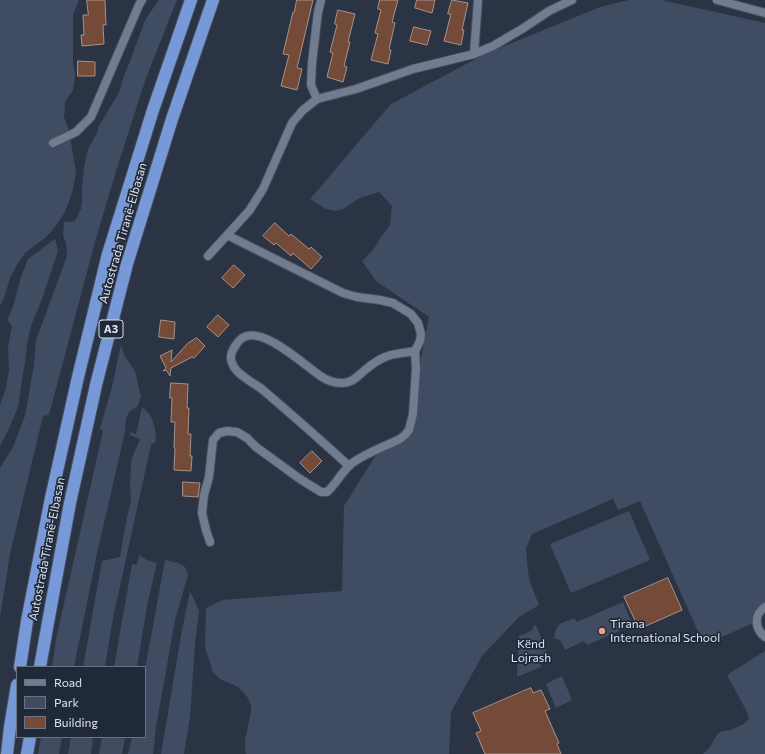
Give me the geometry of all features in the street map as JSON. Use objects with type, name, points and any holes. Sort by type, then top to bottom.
[{"type":"highway","name":"Autostrada Tiranë-Elbasan","points":[[20,666],[27,621],[51,498],[108,254],[153,110],[191,0]]},
{"type":"highway","name":"Autostrada Tiranë-Elbasan","points":[[40,666],[70,503],[96,385],[125,272],[172,119],[213,0]]},
{"type":"highway","points":[[7,754],[16,692]]},
{"type":"highway","points":[[28,754],[30,738]]},
{"type":"street","points":[[53,143],[76,132],[91,117],[142,0]]},
{"type":"street","points":[[317,99],[310,85],[318,12],[321,0]]},
{"type":"street","points":[[474,54],[478,0]]},
{"type":"street","points":[[208,256],[249,211],[263,189],[292,123],[303,110],[317,99],[356,89],[413,69],[474,54],[493,46],[522,29],[548,11],[571,0],[576,0]]},
{"type":"street","points":[[717,0],[765,13]]},
{"type":"street","points":[[210,542],[202,514],[204,495],[209,477],[213,440],[219,433],[227,431],[237,432],[247,438],[256,447],[300,480],[321,492],[327,492],[332,488],[349,466],[400,439],[409,430],[413,414],[416,369],[415,350],[420,341],[421,334],[418,323],[411,314],[393,303],[343,293],[227,235]]},
{"type":"street","points":[[349,466],[301,422],[233,367],[230,359],[234,348],[240,340],[245,337],[252,335],[263,337],[287,351],[323,378],[332,382],[344,383],[355,379],[364,370],[386,356],[415,350]]},
{"type":"street","points":[[765,607],[759,613],[756,623],[761,634],[765,637]]},
{"type":"green space","points":[[0,0],[79,0],[73,15],[73,61],[75,76],[73,90],[65,102],[64,117],[69,130],[76,172],[73,189],[63,215],[55,227],[46,237],[25,253],[17,265],[11,276],[0,305]]},
{"type":"green space","points":[[159,0],[177,0],[146,78],[117,168],[95,242],[49,415],[43,416],[10,554],[0,618],[0,468],[13,447],[25,416],[34,365],[36,340],[67,256],[66,242],[63,236],[64,222],[75,221],[81,209],[84,167],[89,147],[97,133],[99,126],[120,90],[144,23]]},
{"type":"green space","points":[[629,0],[661,0],[765,23],[765,602],[759,606],[756,611],[753,623],[704,645],[640,501],[618,510],[613,499],[532,534],[526,549],[529,579],[539,605],[519,617],[482,656],[451,712],[449,754],[246,754],[245,740],[251,706],[248,698],[238,687],[220,679],[213,672],[205,647],[206,608],[222,600],[342,591],[344,506],[374,458],[408,426],[429,317],[376,281],[362,261],[373,250],[390,225],[392,206],[379,192],[360,198],[343,209],[335,211],[326,209],[310,199],[391,104],[485,54],[600,7]]},
{"type":"green space","points":[[55,239],[58,251],[42,299],[31,326],[18,407],[0,446],[0,405],[6,388],[9,369],[8,347],[12,326],[7,320],[13,307],[21,277],[28,259]]},
{"type":"green space","points":[[121,344],[124,355],[135,371],[141,397],[137,407],[130,411],[127,417],[74,666],[52,666],[56,639],[103,431],[100,429],[113,383]]},
{"type":"green space","points":[[142,407],[151,417],[156,441],[151,445],[113,618],[105,666],[83,666],[102,561],[120,557],[131,500],[130,486],[132,458],[140,439],[130,435],[130,432],[136,434]]},
{"type":"green space","points":[[629,511],[650,560],[571,593],[550,544]]},
{"type":"green space","points":[[139,555],[147,560],[157,563],[148,601],[137,666],[114,666],[132,564],[137,565]]},
{"type":"green space","points":[[165,560],[178,563],[185,567],[188,575],[175,620],[156,727],[153,754],[128,754],[132,738],[146,738],[146,666]]},
{"type":"green space","points":[[190,591],[199,611],[190,717],[184,754],[161,754],[182,630]]},
{"type":"green space","points":[[623,602],[633,625],[587,645],[584,641],[565,650],[560,640],[554,638],[556,629],[560,624],[574,618],[577,622]]},
{"type":"green space","name":"Kënd Lojrash","points":[[536,625],[547,652],[544,654],[547,660],[540,663],[541,667],[517,677],[519,636],[533,630],[532,627]]},
{"type":"green space","points":[[765,651],[765,754],[703,754],[710,747],[717,734],[744,724],[749,719],[747,712],[727,675]]},
{"type":"green space","name":"Kënd Lojrash","points":[[562,676],[572,700],[556,708],[546,684]]},
{"type":"green space","points":[[41,738],[62,738],[59,754],[38,754]]},
{"type":"green space","points":[[71,738],[93,738],[91,754],[68,754]]},
{"type":"green space","points":[[102,738],[125,738],[122,754],[99,754]]},
{"type":"building","points":[[87,0],[105,0],[106,25],[103,25],[104,44],[82,46],[81,35],[84,35],[83,15],[88,15]]},
{"type":"building","points":[[297,0],[313,0],[297,68],[302,69],[297,90],[281,86],[289,55],[283,54]]},
{"type":"building","points":[[380,0],[398,0],[392,22],[395,23],[389,49],[391,50],[388,64],[371,60],[378,34],[375,33],[381,10],[378,9]]},
{"type":"building","points":[[417,0],[435,0],[432,13],[415,8]]},
{"type":"building","points":[[452,0],[468,3],[462,30],[464,30],[461,45],[444,41],[451,14],[448,14]]},
{"type":"building","points":[[338,10],[355,14],[348,42],[350,42],[344,66],[347,67],[343,82],[327,77],[333,53],[330,52],[337,25],[335,24]]},
{"type":"building","points":[[414,27],[431,31],[427,45],[410,41]]},
{"type":"building","points":[[78,61],[95,62],[95,76],[78,76]]},
{"type":"building","points":[[275,223],[289,236],[291,234],[309,249],[311,247],[322,257],[311,269],[293,253],[291,256],[276,243],[274,245],[263,236]]},
{"type":"building","points":[[234,265],[245,275],[233,288],[222,278]]},
{"type":"building","points":[[218,315],[229,325],[218,337],[207,327]]},
{"type":"building","points":[[161,320],[175,322],[174,339],[159,337]]},
{"type":"building","points":[[197,338],[205,346],[194,358],[192,357],[171,368],[170,376],[166,370],[163,371],[166,368],[160,356],[172,350],[171,362],[188,343]]},
{"type":"building","points":[[171,383],[188,384],[187,408],[189,408],[188,434],[191,434],[191,471],[174,470],[175,422],[171,422]]},
{"type":"building","points":[[312,451],[322,461],[310,473],[300,463]]},
{"type":"building","points":[[183,482],[200,483],[198,497],[183,496]]},
{"type":"building","points":[[668,578],[682,610],[639,629],[624,597]]},
{"type":"building","points":[[531,688],[533,693],[541,690],[550,709],[545,711],[559,743],[557,744],[561,754],[485,754],[476,733],[481,731],[473,713]]},
{"type":"place","name":"Tirana International School","points":[[602,631]]}]
